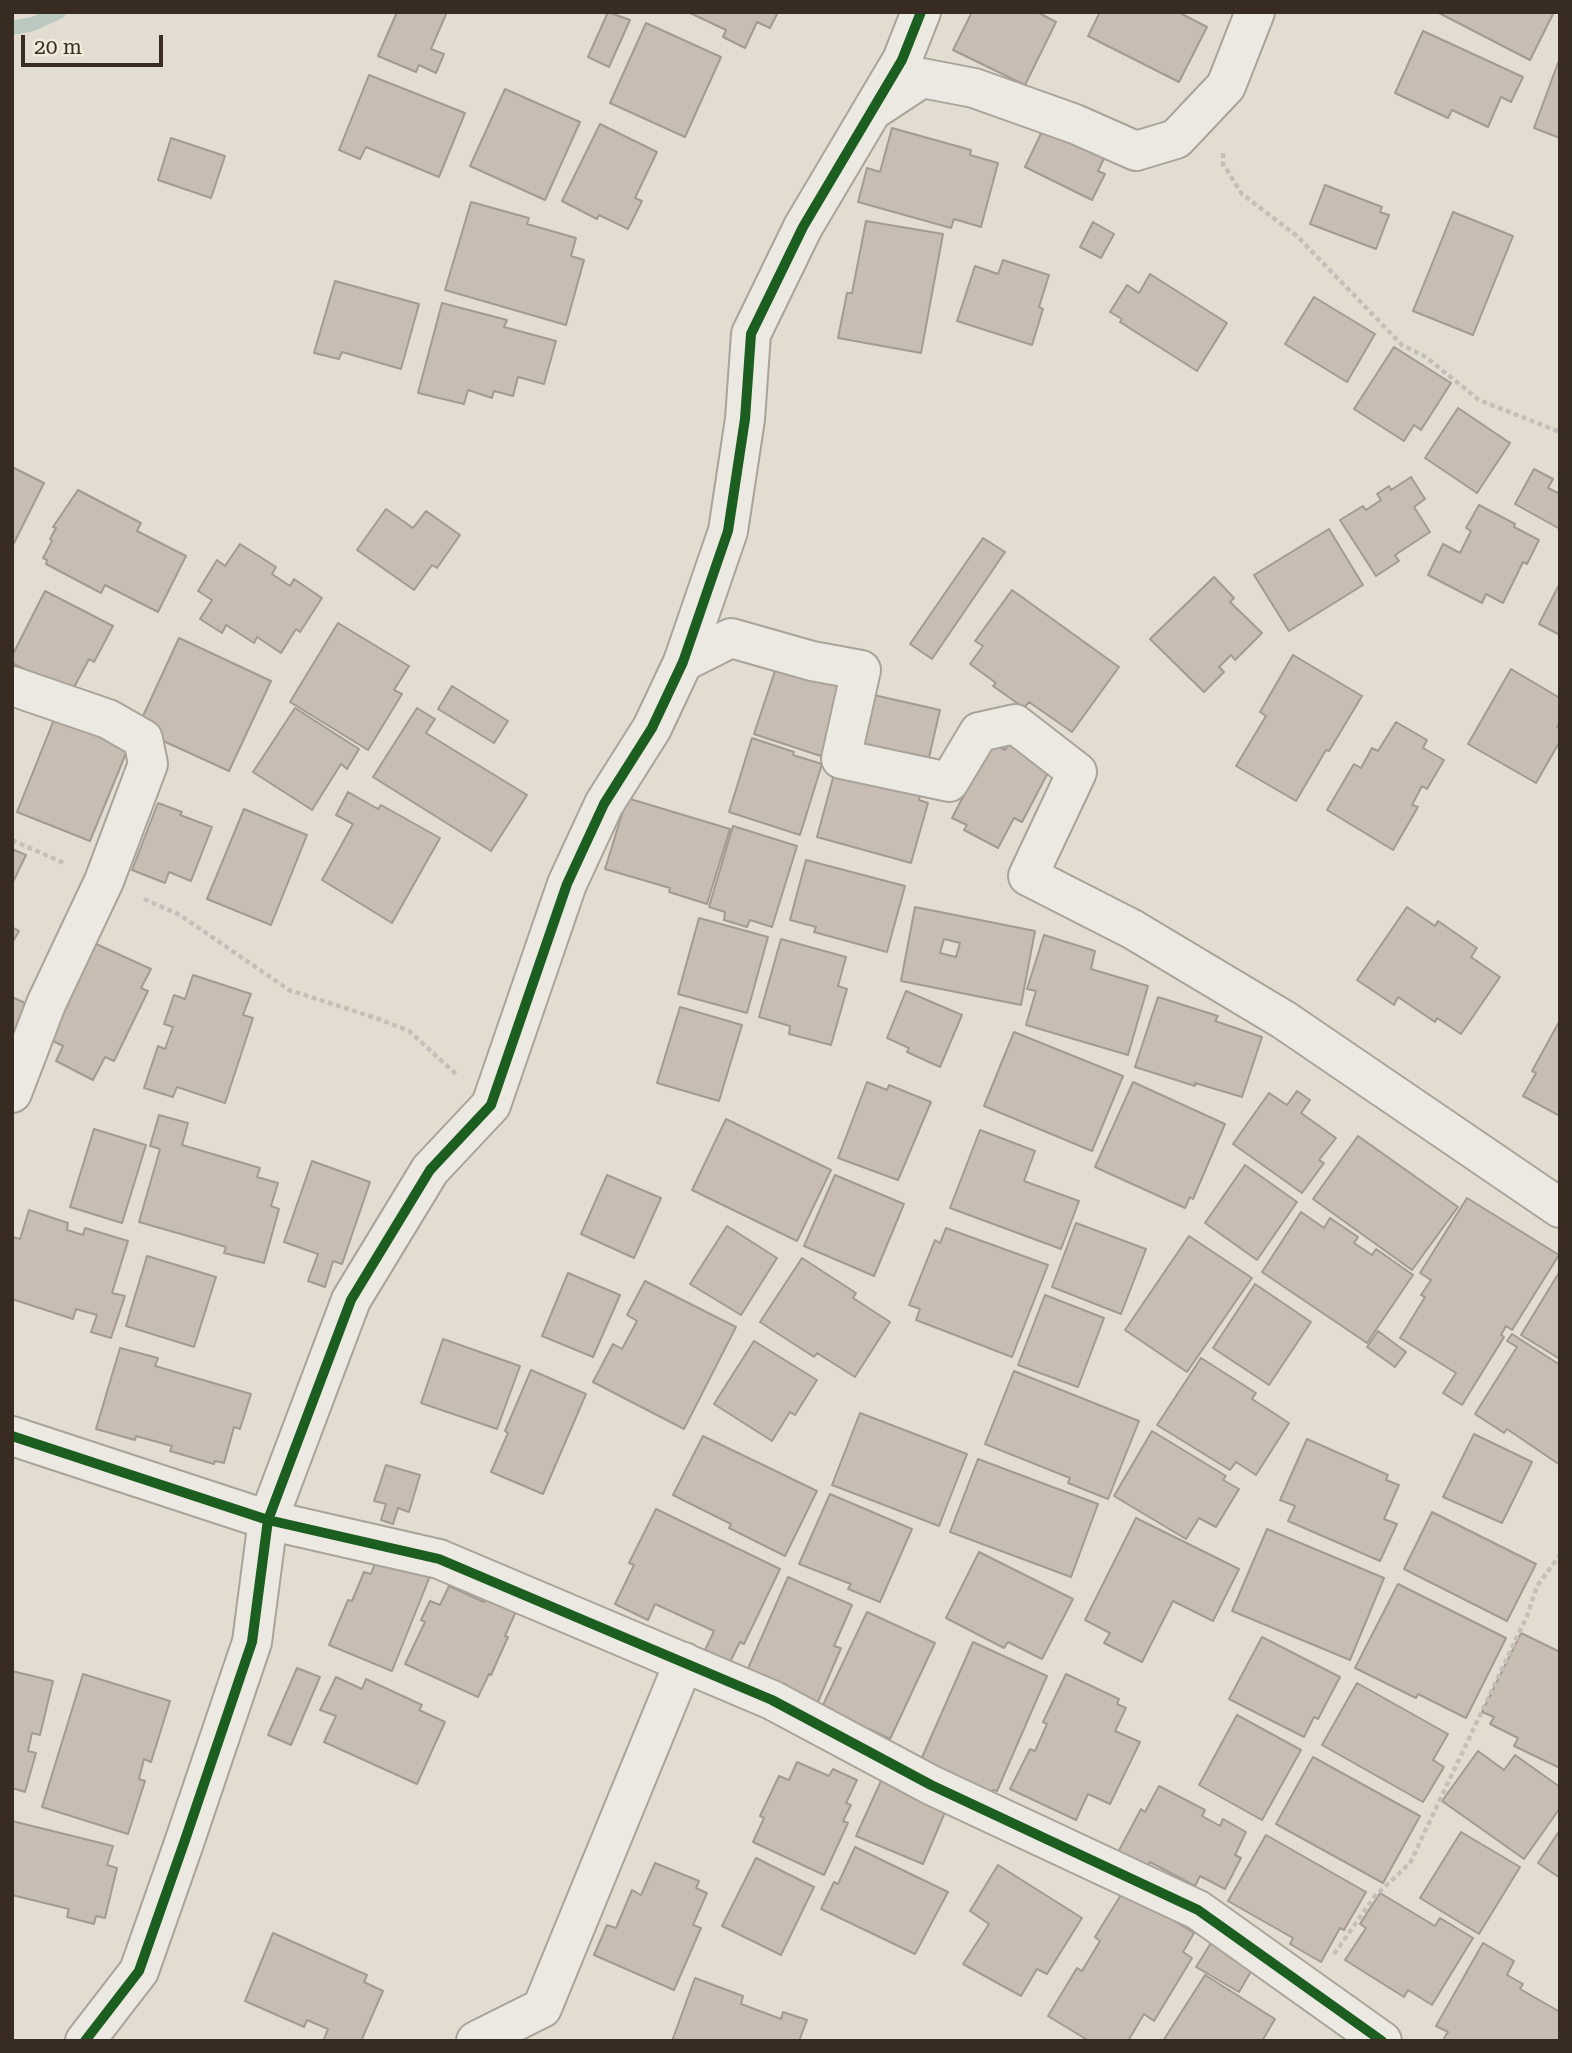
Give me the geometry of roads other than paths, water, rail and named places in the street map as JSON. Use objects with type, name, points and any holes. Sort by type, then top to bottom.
[{"type":"street","points":[[85,2041],[139,1971],[251,1642],[268,1520],[351,1300],[430,1170],[491,1105],[567,884],[604,804],[652,728],[683,662],[728,531],[744,419],[751,334],[803,227],[902,60],[920,12]]},
{"type":"street","points":[[870,112],[922,78],[974,88],[1074,124],[1136,151],[1176,139],[1226,86],[1255,12]]},
{"type":"street","points":[[683,662],[731,638],[812,661],[861,670],[841,759],[949,782],[979,732],[1015,724],[1077,772],[1028,876],[1132,929],[1284,1020],[1560,1208]]},
{"type":"street","points":[[12,686],[108,719],[143,739],[148,764],[104,881],[46,1004],[12,1093]]},
{"type":"street","points":[[12,1436],[268,1520],[439,1559],[772,1700],[931,1784],[1198,1910],[1382,2041]]},
{"type":"street","points":[[476,2041],[542,2008],[684,1662]]},
{"type":"waterway","points":[[12,28],[33,24],[59,12]]}]
